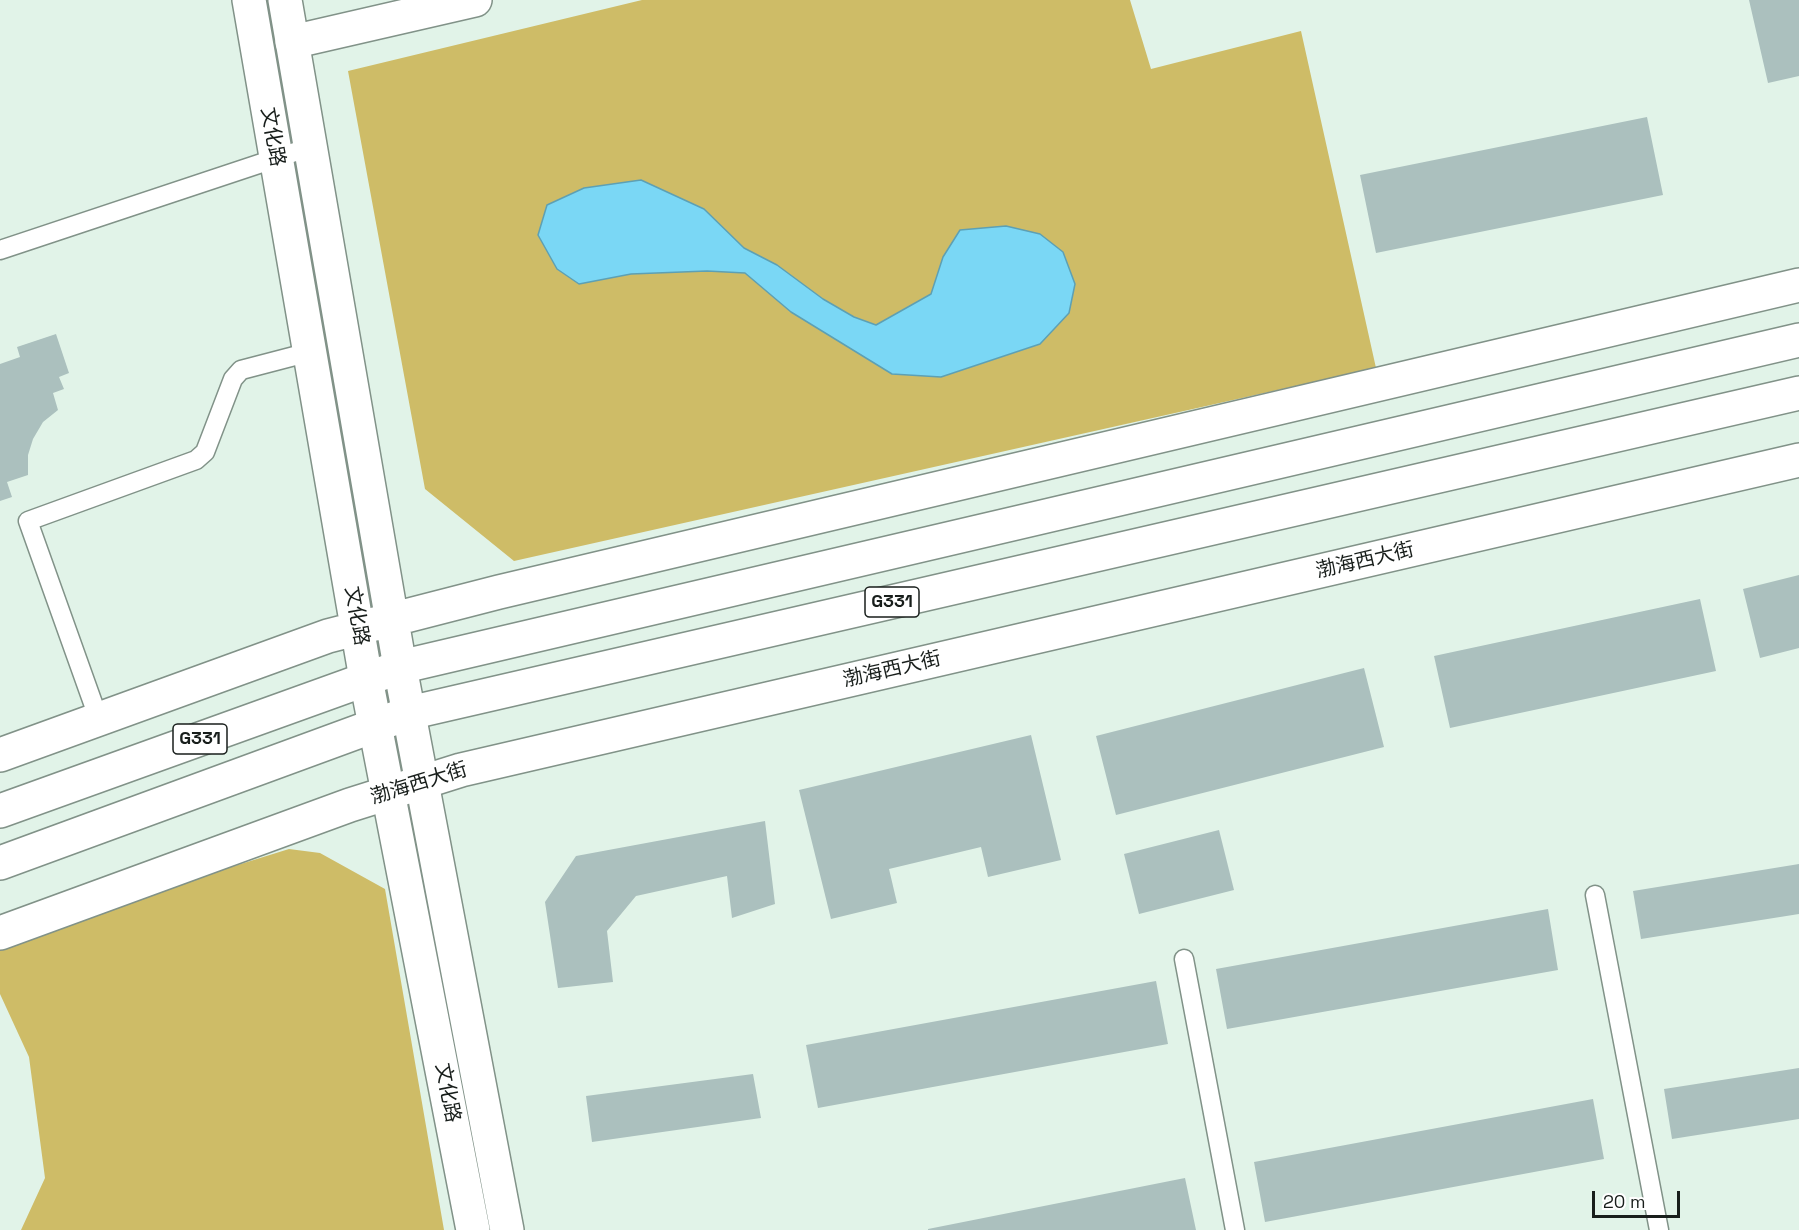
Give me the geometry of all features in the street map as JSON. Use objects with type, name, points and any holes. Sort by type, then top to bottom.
[{"type":"main road","name":"文化路","points":[[249,0],[366,679],[473,1230]]},
{"type":"main road","name":"文化路","points":[[285,0],[400,667],[507,1230]]},
{"type":"main road","points":[[292,42],[475,0]]},
{"type":"main road","points":[[0,755],[328,636],[358,628],[522,587],[1799,285]]},
{"type":"main road","name":"G331","points":[[0,811],[400,667],[1799,340]]},
{"type":"main road","name":"G331","points":[[0,863],[409,713],[1799,393]]},
{"type":"main road","name":"渤海西大街","points":[[0,933],[389,793],[528,754],[1799,460]]},
{"type":"lane","points":[[0,250],[276,156],[310,147]]},
{"type":"lane","points":[[99,720],[28,521],[196,460],[205,452],[233,379],[241,370],[310,352]]},
{"type":"lane","points":[[1595,895],[1659,1230]]},
{"type":"lane","points":[[1184,959],[1234,1230]]},
{"type":"shaded area","points":[[642,0],[1130,0],[1151,69],[1301,31],[1376,368],[514,561],[425,489],[348,71]]},
{"type":"shaded area","points":[[289,849],[320,853],[385,889],[444,1230],[21,1230],[45,1178],[29,1057],[0,994],[0,939]]},
{"type":"water","points":[[641,180],[704,209],[744,248],[777,265],[823,299],[854,317],[876,325],[931,294],[943,257],[960,230],[1006,226],[1040,234],[1063,252],[1075,284],[1069,313],[1040,344],[941,377],[892,374],[791,312],[745,273],[707,271],[631,274],[579,284],[557,269],[538,235],[547,205],[584,188]]},
{"type":"building","points":[[1749,0],[1799,0],[1799,76],[1768,83]]},
{"type":"building","points":[[1647,117],[1663,195],[1376,253],[1360,175]]},
{"type":"building","points":[[56,334],[69,373],[59,377],[64,389],[53,393],[58,410],[43,422],[33,439],[28,455],[28,475],[7,482],[12,497],[0,501],[0,364],[20,357],[17,347]]},
{"type":"building","points":[[1799,575],[1799,648],[1760,658],[1743,589]]},
{"type":"building","points":[[1700,599],[1716,671],[1450,728],[1434,656]]},
{"type":"building","points":[[1364,668],[1384,747],[1116,815],[1096,736]]},
{"type":"building","points":[[1031,735],[1061,860],[988,877],[981,847],[889,869],[897,903],[831,919],[799,790]]},
{"type":"building","points":[[765,821],[775,904],[732,918],[727,876],[636,896],[607,931],[613,982],[558,988],[545,902],[576,856]]},
{"type":"building","points":[[1219,830],[1234,890],[1139,914],[1124,854]]},
{"type":"building","points":[[1799,864],[1799,914],[1641,939],[1633,891]]},
{"type":"building","points":[[1548,909],[1558,970],[1227,1029],[1216,969]]},
{"type":"building","points":[[1156,981],[1168,1044],[818,1108],[806,1045]]},
{"type":"building","points":[[1799,1068],[1799,1119],[1672,1139],[1664,1089]]},
{"type":"building","points":[[753,1074],[761,1118],[592,1142],[586,1096]]},
{"type":"building","points":[[1593,1099],[1604,1159],[1265,1222],[1254,1162]]},
{"type":"building","points":[[1185,1178],[1196,1230],[928,1230],[928,1229]]}]
